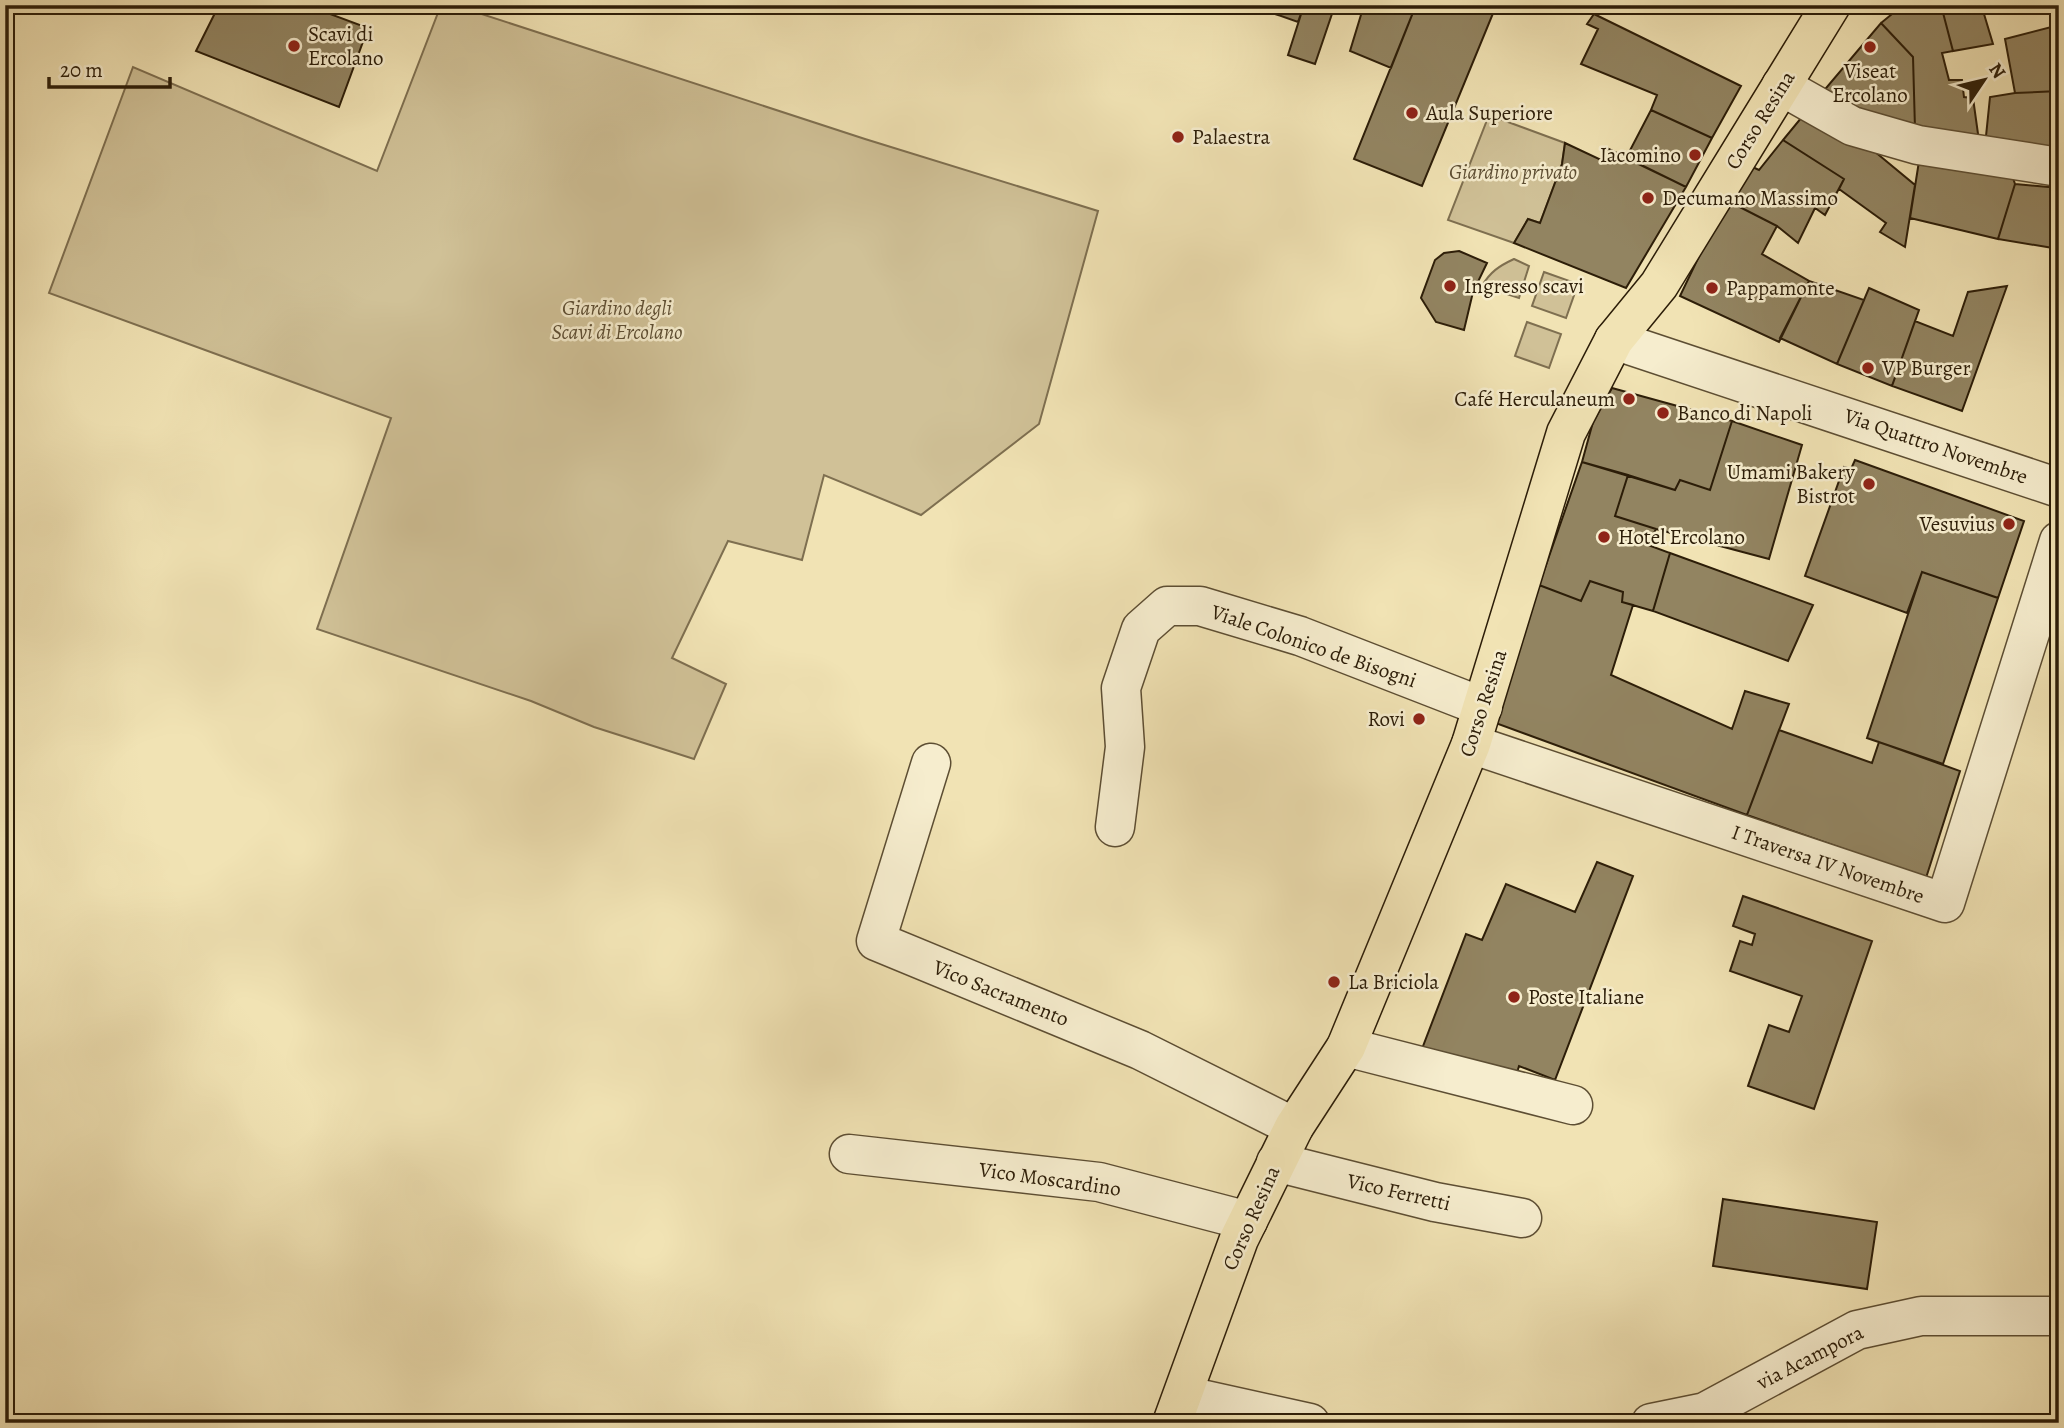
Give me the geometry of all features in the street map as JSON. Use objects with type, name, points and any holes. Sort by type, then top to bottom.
[{"type":"main road","name":"Corso Resina","points":[[1177,1409],[1239,1239],[1294,1127],[1346,1047],[1471,744],[1566,433],[1614,340],[1659,285],[1831,5]]},
{"type":"street","points":[[1781,86],[1852,126],[1918,145],[2059,167]]},
{"type":"street","name":"Via Quattro Novembre","points":[[1614,340],[2059,488]]},
{"type":"street","name":"I Traversa IV Novembre","points":[[1471,744],[1945,903],[2059,541]]},
{"type":"street","name":"Viale Colonico de Bisogni","points":[[1115,827],[1125,747],[1121,688],[1141,629],[1167,606],[1200,606],[1300,636],[1483,707]]},
{"type":"street","name":"Vico Sacramento","points":[[931,763],[876,942],[1140,1050],[1294,1127]]},
{"type":"street","points":[[1346,1047],[1573,1105]]},
{"type":"street","name":"Vico Moscardino","points":[[849,1154],[1099,1182],[1248,1221]]},
{"type":"street","name":"Vico Ferretti","points":[[1276,1162],[1436,1202],[1522,1218]]},
{"type":"street","name":"via Acampora","points":[[1651,1423],[1705,1412],[1857,1330],[1921,1316],[2059,1316]]},
{"type":"street","points":[[1177,1409],[1310,1423]]},
{"type":"green space","name":"Giardino degli Scavi di Ercolano","points":[[441,5],[454,5],[865,139],[1098,211],[1039,424],[921,515],[824,475],[802,560],[728,541],[672,658],[726,684],[694,759],[594,727],[531,701],[317,629],[391,418],[49,293],[133,67],[377,171]]},
{"type":"green space","name":"Giardino privato","points":[[1489,115],[1565,143],[1562,164],[1540,223],[1528,219],[1514,243],[1448,220]]},
{"type":"green space","points":[[1514,259],[1529,266],[1519,298],[1482,286],[1495,270]]},
{"type":"green space","points":[[1544,272],[1578,284],[1566,318],[1532,306]]},
{"type":"green space","points":[[1527,322],[1561,334],[1549,368],[1515,356]]},
{"type":"building","points":[[219,5],[306,5],[368,28],[339,107],[196,51]]},
{"type":"building","points":[[1248,5],[1282,5],[1278,15]]},
{"type":"building","points":[[1282,5],[1304,5],[1298,22],[1278,15]]},
{"type":"building","points":[[1304,5],[1335,5],[1315,64],[1288,55]]},
{"type":"building","points":[[1364,5],[1416,5],[1391,68],[1350,51]]},
{"type":"building","name":"Aula Superiore","points":[[1416,5],[1481,5],[1494,11],[1422,186],[1354,159]]},
{"type":"building","points":[[1903,5],[1941,5],[1953,51],[1942,53],[1949,80],[1962,80],[1964,97],[1973,98],[1979,141],[1915,129],[1913,57],[1881,23]]},
{"type":"building","points":[[1941,5],[2014,5],[1984,14],[1993,44],[1953,51]]},
{"type":"building","points":[[1594,14],[1741,86],[1712,138],[1651,110],[1657,95],[1581,64],[1598,29],[1587,24]]},
{"type":"building","points":[[1881,23],[1913,57],[1915,129],[1821,94]]},
{"type":"building","points":[[2059,25],[2059,91],[2015,93],[2005,39]]},
{"type":"building","points":[[2059,91],[2059,157],[1985,146],[1990,97]]},
{"type":"building","points":[[1651,110],[1712,138],[1686,187],[1626,158]]},
{"type":"building","points":[[1806,112],[1868,146],[1915,185],[1905,247],[1880,232],[1886,223],[1839,189],[1844,179],[1783,140]]},
{"type":"building","points":[[1783,140],[1844,179],[1825,215],[1815,208],[1798,243],[1777,226],[1726,200],[1746,164],[1759,170]]},
{"type":"building","points":[[1565,143],[1601,160],[1607,148],[1686,187],[1626,288],[1514,243],[1528,219],[1540,223],[1562,164]]},
{"type":"building","points":[[1920,155],[2010,169],[2015,184],[1998,239],[1910,218]]},
{"type":"building","points":[[2015,184],[2059,188],[2059,249],[1998,239]]},
{"type":"building","points":[[1726,200],[1777,226],[1762,254],[1809,281],[1779,342],[1680,296]]},
{"type":"building","name":"Ingresso scavi","points":[[1459,251],[1487,263],[1473,292],[1464,330],[1436,322],[1421,298],[1435,260],[1444,253]]},
{"type":"building","points":[[1809,281],[1864,300],[1837,364],[1780,338]]},
{"type":"building","points":[[2007,286],[1962,411],[1892,386],[1915,321],[1953,336],[1968,292]]},
{"type":"building","points":[[1869,288],[1919,310],[1892,386],[1837,364]]},
{"type":"building","points":[[1612,388],[1732,421],[1710,490],[1680,480],[1675,490],[1582,462],[1593,422]]},
{"type":"building","points":[[1732,421],[1802,445],[1769,559],[1615,516],[1628,475],[1675,490],[1680,480],[1710,490]]},
{"type":"building","points":[[1855,460],[2024,521],[1998,598],[1922,572],[1907,613],[1805,576],[1844,467],[1851,469]]},
{"type":"building","name":"Hotel Ercolano","points":[[1582,462],[1628,475],[1615,516],[1656,529],[1648,545],[1670,553],[1653,611],[1622,602],[1623,592],[1590,581],[1581,601],[1539,585]]},
{"type":"building","points":[[1670,553],[1813,605],[1788,661],[1653,611]]},
{"type":"building","points":[[1922,572],[1998,598],[1943,764],[1867,738]]},
{"type":"building","points":[[1590,581],[1623,592],[1622,602],[1633,605],[1611,675],[1732,729],[1745,691],[1789,704],[1747,815],[1490,721],[1539,585],[1581,601]]},
{"type":"building","points":[[1779,730],[1872,763],[1879,742],[1960,771],[1926,878],[1747,815]]},
{"type":"building","name":"Poste Italiane","points":[[1597,862],[1633,876],[1555,1080],[1519,1066],[1514,1083],[1420,1054],[1466,934],[1482,940],[1506,884],[1575,912]]},
{"type":"building","points":[[1743,896],[1872,941],[1814,1109],[1748,1086],[1769,1025],[1789,1032],[1802,996],[1730,971],[1740,941],[1752,945],[1755,934],[1733,926]]},
{"type":"building","points":[[1723,1199],[1877,1222],[1867,1289],[1713,1266]]},
{"type":"building","points":[[832,1419],[861,1423],[811,1423]]},
{"type":"place","name":"Scavi di Ercolano","points":[[294,46]]},
{"type":"place","name":"Viseat Ercolano","points":[[1870,47]]},
{"type":"place","name":"Aula Superiore","points":[[1412,113]]},
{"type":"place","name":"Palaestra","points":[[1178,137]]},
{"type":"place","name":"Iacomino","points":[[1695,155]]},
{"type":"place","name":"Decumano Massimo","points":[[1648,198]]},
{"type":"place","name":"Ingresso scavi","points":[[1450,286]]},
{"type":"place","name":"Pappamonte","points":[[1712,288]]},
{"type":"place","name":"VP Burger","points":[[1868,368]]},
{"type":"place","name":"Café Herculaneum","points":[[1629,399]]},
{"type":"place","name":"Banco di Napoli","points":[[1663,413]]},
{"type":"place","name":"Umami Bakery Bistrot","points":[[1869,484]]},
{"type":"place","name":"Vesuvius","points":[[2009,524]]},
{"type":"place","name":"Hotel Ercolano","points":[[1604,537]]},
{"type":"place","name":"Rovi","points":[[1419,719]]},
{"type":"place","name":"La Briciola","points":[[1334,982]]},
{"type":"place","name":"Poste Italiane","points":[[1514,997]]}]
